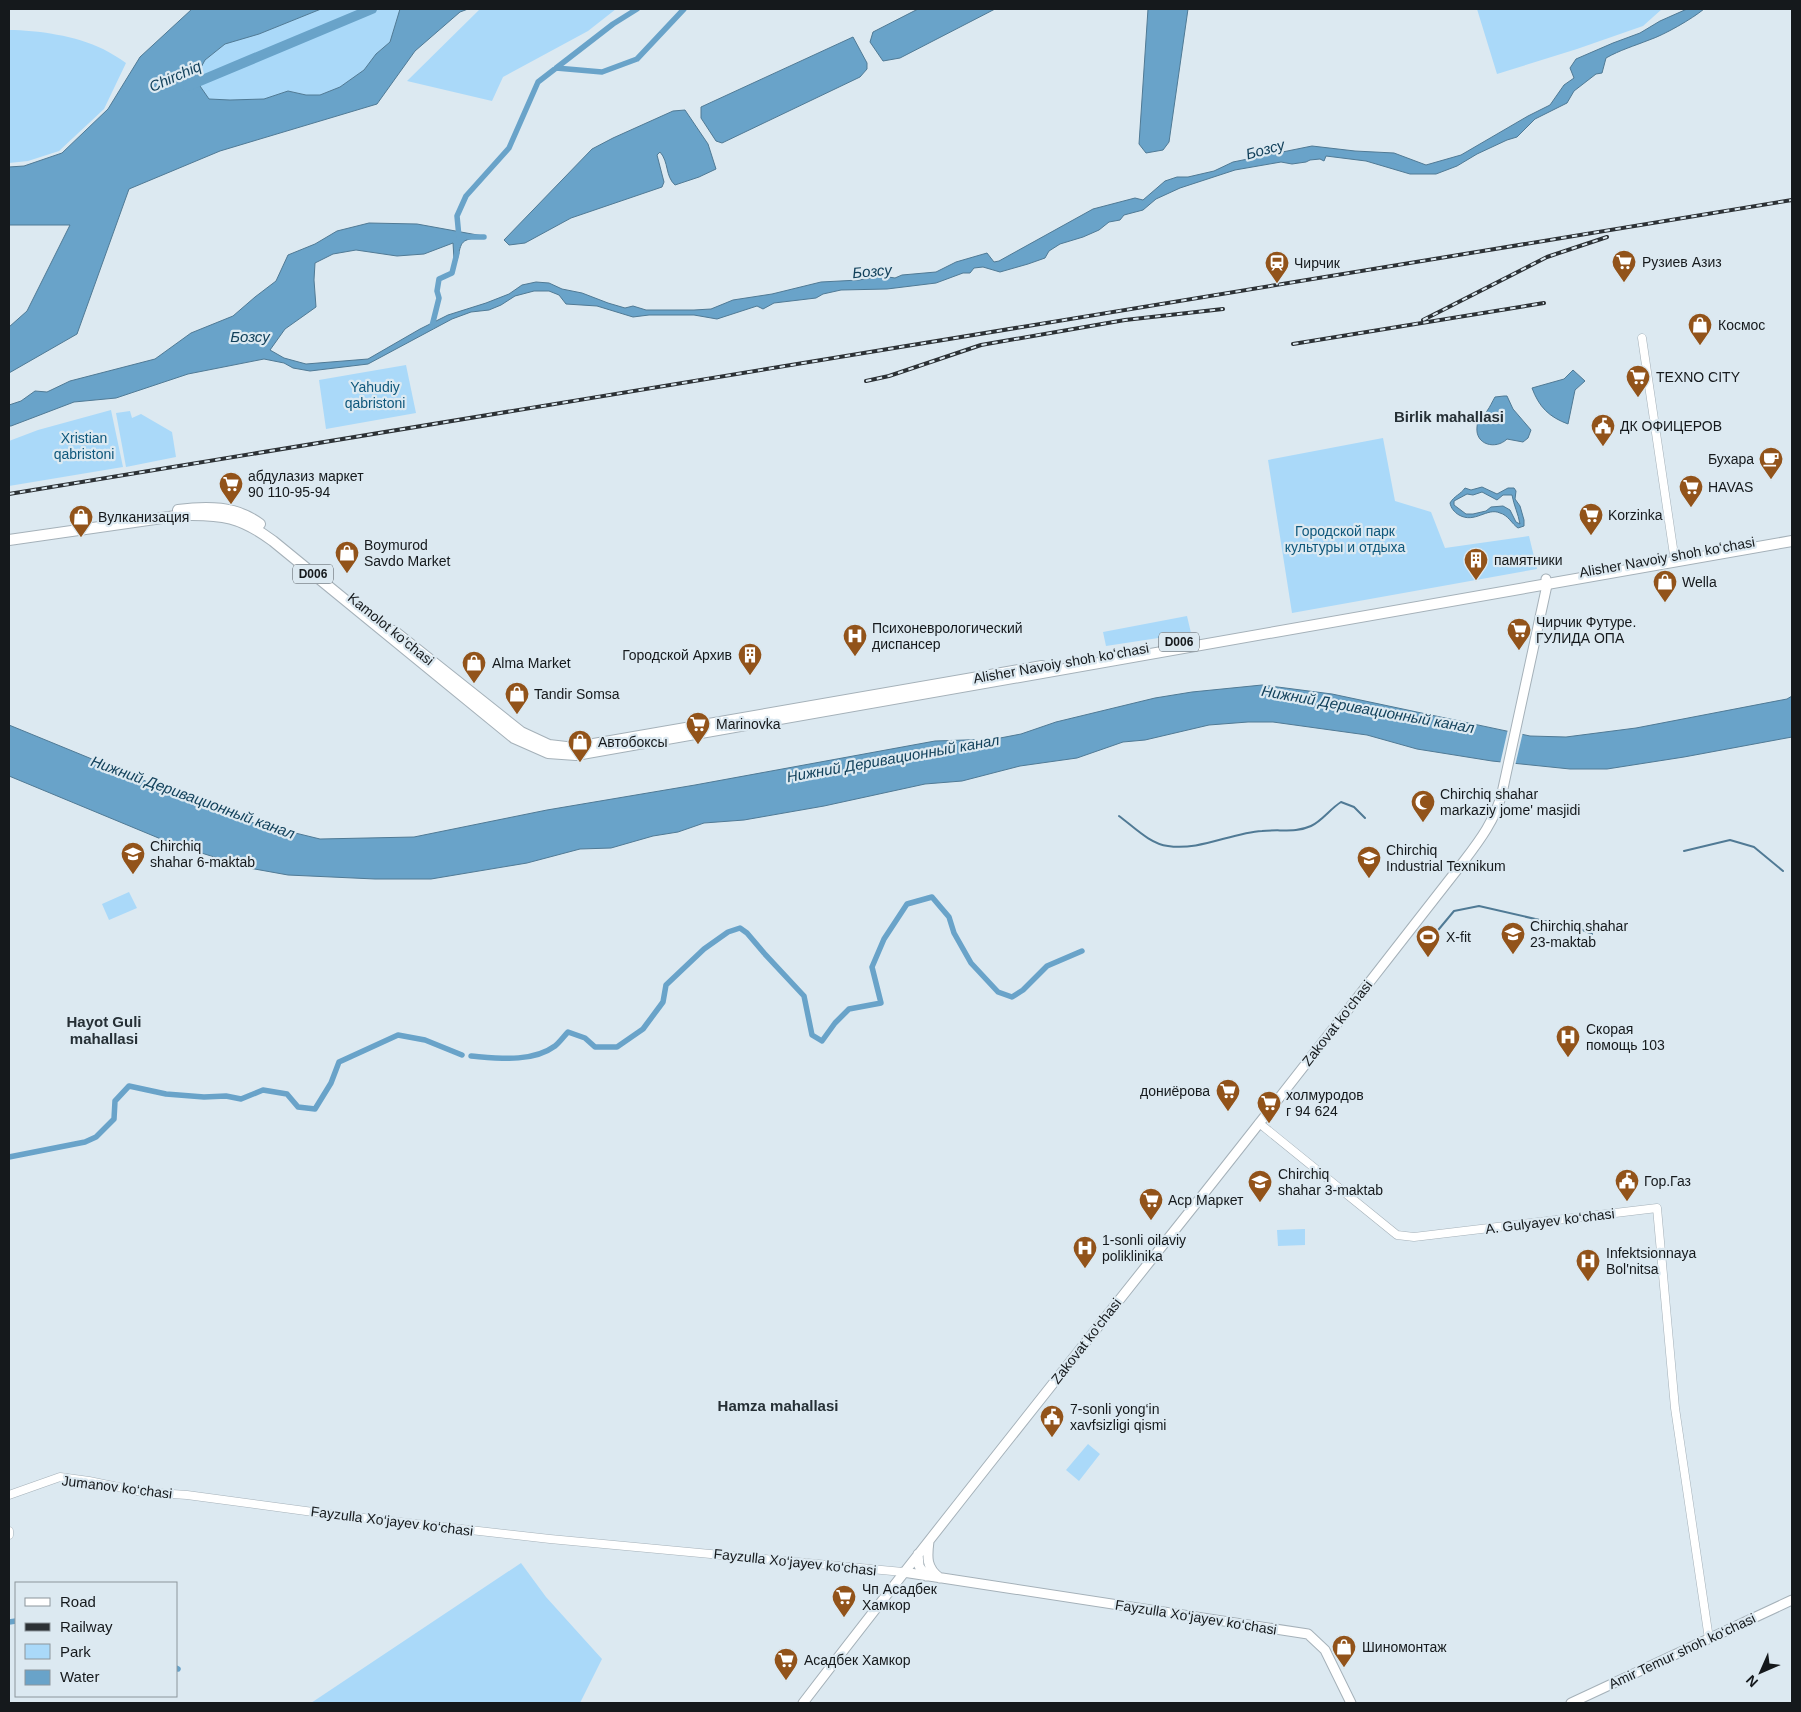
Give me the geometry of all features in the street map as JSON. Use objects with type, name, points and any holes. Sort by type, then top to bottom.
[{"type":"main road","name":"Kamolot ko‘chasi","points":[[9,534],[191,508],[232,510],[248,516],[268,530],[399,639],[521,732],[549,745],[566,747]]},
{"type":"main road","name":"D006","points":[[9,540],[183,515],[211,515],[232,518],[246,523],[262,533],[399,639]]},
{"type":"main road","name":"Alisher Navoiy shoh koʻchasi","points":[[566,747],[775,716],[1546,582],[1792,534]]},
{"type":"main road","name":"Alisher Navoiy shoh koʻchasi","points":[[1675,558],[1792,541]]},
{"type":"main road","name":"Zakovat ko'chasi","points":[[803,1703],[903,1572],[1482,837],[1496,811],[1517,724],[1546,582]]},
{"type":"main road","name":"Alisher Navoiy shoh koʻchasi","points":[[399,639],[514,738],[548,754],[576,756],[775,716]]},
{"type":"main road","points":[[929,1540],[927,1563],[931,1570],[941,1578]]},
{"type":"main road","points":[[918,1554],[919,1566],[926,1576]]},
{"type":"main road","name":"Fayzulla Xo‘jayev ko‘chasi","points":[[903,1572],[1308,1634],[1319,1643],[1327,1654],[1351,1703]]},
{"type":"main road","name":"Amir Temur shoh ko‘chasi","points":[[1571,1703],[1792,1600]]},
{"type":"street","points":[[1642,338],[1675,558]]},
{"type":"street","name":"A. Gulyayev ko‘chasi","points":[[1259,1122],[1397,1235],[1414,1237],[1657,1208],[1675,1408],[1709,1638]]},
{"type":"street","name":"Jumanov ko‘chasi","points":[[9,1495],[60,1477],[142,1492],[198,1496]]},
{"type":"street","name":"Fayzulla Xo‘jayev ko‘chasi","points":[[198,1496],[328,1514],[550,1539],[903,1572]]},
{"type":"street","points":[[9,1530],[9,1535]]},
{"type":"green space","points":[[321,9],[400,9],[390,42],[376,54],[364,70],[340,87],[320,95],[306,95],[288,91],[264,99],[208,99],[200,86],[199,71],[205,60],[225,44],[259,34]]},
{"type":"green space","points":[[616,9],[588,31],[503,77],[492,101],[407,81],[479,10]]},
{"type":"green space","points":[[1477,9],[1662,9],[1643,26],[1497,74]]},
{"type":"green space","points":[[9,30],[32,31],[69,37],[93,44],[126,63],[104,109],[59,151],[28,161],[9,163]]},
{"type":"green space","name":"Yahudiy qabristoni","points":[[406,365],[416,413],[326,429],[319,380]]},
{"type":"green space","name":"Xristian qabristoni","points":[[111,410],[123,467],[9,486],[9,441],[38,430]]},
{"type":"green space","points":[[130,411],[132,418],[141,414],[172,432],[176,457],[126,467],[116,413]]},
{"type":"green space","name":"Городской парк культуры и отдыха","points":[[1383,438],[1395,501],[1431,512],[1445,548],[1529,536],[1537,569],[1292,613],[1268,460]]},
{"type":"green space","points":[[1187,616],[1191,633],[1106,646],[1103,632]]},
{"type":"green space","points":[[129,892],[137,908],[109,920],[102,904]]},
{"type":"green space","points":[[1305,1229],[1305,1245],[1278,1246],[1277,1230]]},
{"type":"green space","points":[[1088,1444],[1100,1454],[1079,1481],[1066,1470]]},
{"type":"green space","points":[[521,1563],[546,1597],[602,1659],[580,1703],[311,1703]]},
{"type":"water","points":[[192,9],[321,9],[259,34],[225,44],[205,60],[199,71],[200,86],[209,99],[230,100],[264,99],[288,91],[306,95],[320,95],[340,87],[364,70],[376,54],[390,42],[400,9],[468,9],[460,12],[415,51],[377,104],[220,151],[129,189],[77,334],[9,373],[9,327],[27,311],[70,225],[9,225],[9,167],[24,166],[62,153],[108,109],[140,57]]},
{"type":"water","points":[[918,9],[995,9],[900,58],[883,61],[870,42],[873,32]]},
{"type":"water","points":[[1148,9],[1188,9],[1169,142],[1163,150],[1146,153],[1139,144]]},
{"type":"water","name":"Бозсу","points":[[1687,9],[1704,9],[1685,22],[1655,38],[1606,58],[1602,73],[1596,74],[1574,91],[1567,103],[1535,119],[1517,137],[1436,174],[1410,174],[1366,161],[1326,156],[1324,161],[1320,159],[1292,164],[1281,162],[1235,170],[1180,188],[1156,199],[1143,210],[1124,215],[1120,220],[1109,222],[1099,230],[1060,244],[1049,251],[1045,258],[1028,264],[1000,272],[983,267],[974,268],[970,273],[963,273],[936,283],[887,289],[841,290],[823,294],[816,298],[774,303],[763,309],[757,306],[717,319],[694,315],[633,317],[597,306],[566,304],[559,295],[549,291],[534,291],[515,296],[489,310],[471,312],[452,319],[368,364],[310,371],[264,359],[188,374],[116,398],[74,402],[9,426],[9,405],[21,401],[35,391],[47,392],[70,381],[155,359],[191,333],[233,316],[276,281],[288,255],[315,244],[337,231],[369,223],[417,224],[483,236],[463,242],[457,261],[454,259],[453,243],[424,254],[397,256],[356,250],[333,254],[315,263],[316,307],[285,329],[270,350],[284,358],[306,364],[368,359],[448,315],[509,294],[522,285],[536,282],[549,283],[562,289],[582,293],[625,308],[633,306],[646,310],[694,310],[711,309],[733,300],[772,294],[821,282],[859,280],[882,276],[895,278],[902,275],[936,272],[956,262],[987,253],[994,262],[1093,209],[1135,198],[1143,200],[1165,181],[1177,177],[1188,177],[1214,171],[1233,162],[1312,146],[1394,153],[1426,165],[1461,155],[1550,105],[1564,85],[1574,78],[1570,68],[1576,59],[1640,33],[1660,21]]},
{"type":"water","points":[[853,37],[867,63],[867,69],[860,77],[722,143],[716,141],[701,118],[701,107]]},
{"type":"water","points":[[685,110],[708,144],[716,169],[675,185],[660,152],[657,155],[664,182],[662,187],[571,218],[525,243],[509,245],[504,240],[592,149],[673,111]]},
{"type":"water","points":[[1573,370],[1585,381],[1575,390],[1568,424],[1550,415],[1541,406],[1532,388],[1564,379]]},
{"type":"water","points":[[1507,396],[1513,409],[1531,430],[1528,438],[1523,442],[1507,439],[1497,444],[1487,444],[1479,438],[1477,424],[1495,397]]},
{"type":"water","points":[[1482,487],[1497,494],[1508,488],[1514,488],[1516,491],[1515,499],[1520,506],[1524,526],[1518,528],[1503,514],[1495,512],[1470,518],[1457,514],[1450,503],[1465,488],[1471,490]],"holes":[[[1482,492],[1497,500],[1503,495],[1512,495],[1520,524],[1516,522],[1510,510],[1503,506],[1491,507],[1486,511],[1466,514],[1454,505],[1454,501],[1467,494],[1473,495]]]},
{"type":"water","name":"Нижний Деривационный канал","points":[[1262,685],[1332,694],[1530,736],[1566,737],[1636,728],[1787,699],[1792,696],[1792,737],[1607,769],[1570,769],[1492,761],[1417,749],[1367,735],[1273,722],[1209,725],[1145,740],[1123,742],[1077,758],[1020,766],[962,781],[925,784],[824,806],[744,820],[704,823],[678,832],[653,836],[611,848],[580,849],[527,863],[431,879],[375,879],[288,875],[249,868],[173,844],[9,776],[9,725],[250,822],[320,839],[414,837],[547,810],[935,741],[995,739],[1021,734],[1056,722],[1155,698]]},
{"type":"pier","points":[[1508,729],[1523,732],[1515,766],[1500,764]]},
{"type":"waterway","name":"Chirchiq","points":[[188,86],[372,9]]},
{"type":"waterway","points":[[459,237],[457,216],[466,196],[509,148],[538,82],[613,24],[637,9]]},
{"type":"waterway","points":[[556,68],[602,72],[637,59],[684,9]]},
{"type":"waterway","points":[[469,237],[484,237]]},
{"type":"waterway","points":[[432,326],[439,298],[437,291],[439,279],[452,273],[457,253]]},
{"type":"waterway","points":[[1119,816],[1155,842],[1161,845],[1180,847],[1203,844],[1250,832],[1305,828],[1319,821],[1341,802],[1354,807],[1365,818]]},
{"type":"waterway","points":[[1684,851],[1730,840],[1754,847],[1783,871]]},
{"type":"waterway","points":[[471,1056],[514,1058],[536,1055],[555,1046],[568,1032],[585,1038],[595,1047],[617,1047],[643,1029],[663,1002],[666,985],[704,949],[728,932],[740,928],[747,933],[804,996],[812,1035],[822,1041],[835,1023],[849,1009],[881,1003],[872,967],[884,939],[907,904],[932,897],[949,917],[954,933],[971,963],[998,992],[1012,997],[1023,990],[1047,966],[1082,951]]},
{"type":"waterway","points":[[1429,941],[1454,911],[1479,906],[1544,921],[1569,924],[1592,934]]},
{"type":"waterway","points":[[9,1157],[85,1142],[96,1137],[114,1119],[115,1101],[129,1086],[166,1094],[204,1097],[226,1096],[241,1099],[263,1090],[287,1094],[298,1107],[315,1109],[331,1083],[339,1062],[398,1035],[425,1040],[462,1055]]},
{"type":"waterway","points":[[9,1622],[15,1621]]},
{"type":"railway","points":[[9,494],[1792,200]]},
{"type":"railway","points":[[1423,320],[1547,257],[1607,237]]},
{"type":"railway","points":[[1293,344],[1544,303]]},
{"type":"railway","points":[[866,381],[889,376],[981,345],[1125,320],[1223,309]]},
{"type":"place","name":"Рузиев Азиз","points":[[1624,283]]},
{"type":"place","name":"Чирчик","points":[[1277,284]]},
{"type":"place","name":"Космос","points":[[1700,346]]},
{"type":"place","name":"TEXNO CITY","points":[[1638,398]]},
{"type":"place","name":"ДК ОФИЦЕРОВ","points":[[1603,447]]},
{"type":"place","name":"Бухара","points":[[1771,480]]},
{"type":"place","name":"абдулазиз маркет 90 110-95-94","points":[[231,505]]},
{"type":"place","name":"HAVAS","points":[[1691,508]]},
{"type":"place","name":"Korzinka","points":[[1591,536]]},
{"type":"place","name":"Вулканизация","points":[[81,538]]},
{"type":"place","name":"Boymurod Savdo Market","points":[[347,574]]},
{"type":"place","name":"памятники","points":[[1476,581]]},
{"type":"place","name":"Wella","points":[[1665,603]]},
{"type":"place","name":"Чирчик Футуре. ГУЛИДА ОПА","points":[[1519,651]]},
{"type":"place","name":"Психоневрологический диспансер","points":[[855,657]]},
{"type":"place","name":"Городской Архив","points":[[750,676]]},
{"type":"place","name":"Alma Market","points":[[474,684]]},
{"type":"place","name":"Tandir Somsa","points":[[517,715]]},
{"type":"place","name":"Marinovka","points":[[698,745]]},
{"type":"place","name":"Автобоксы","points":[[580,763]]},
{"type":"place","name":"Chirchiq shahar markaziy jome' masjidi","points":[[1423,823]]},
{"type":"place","name":"Chirchiq shahar 6-maktab","points":[[133,875]]},
{"type":"place","name":"Chirchiq Industrial Texnikum","points":[[1369,879]]},
{"type":"place","name":"Chirchiq shahar 23-maktab","points":[[1513,955]]},
{"type":"place","name":"X-fit","points":[[1428,958]]},
{"type":"place","name":"Скорая помощь 103","points":[[1568,1058]]},
{"type":"place","name":"дониёрова","points":[[1228,1112]]},
{"type":"place","name":"холмуродов г 94 624","points":[[1269,1124]]},
{"type":"place","name":"Гор.Газ","points":[[1627,1202]]},
{"type":"place","name":"Chirchiq shahar 3-maktab","points":[[1260,1203]]},
{"type":"place","name":"Аср Маркет","points":[[1151,1221]]},
{"type":"place","name":"1-sonli oilaviy poliklinika","points":[[1085,1269]]},
{"type":"place","name":"Infektsionnaya Bol'nitsa","points":[[1588,1282]]},
{"type":"place","name":"7-sonli yong‘in xavfsizligi qismi","points":[[1052,1438]]},
{"type":"place","name":"Чп Асадбек Хамкор","points":[[844,1618]]},
{"type":"place","name":"Шиномонтаж","points":[[1344,1668]]},
{"type":"place","name":"Асадбек Хамкор","points":[[786,1681]]},
{"type":"district","name":"Birlik mahallasi","points":[[1449,416]]},
{"type":"district","name":"Hayot Guli mahallasi","points":[[104,1030]]},
{"type":"district","name":"Hamza mahallasi","points":[[778,1405]]}]
